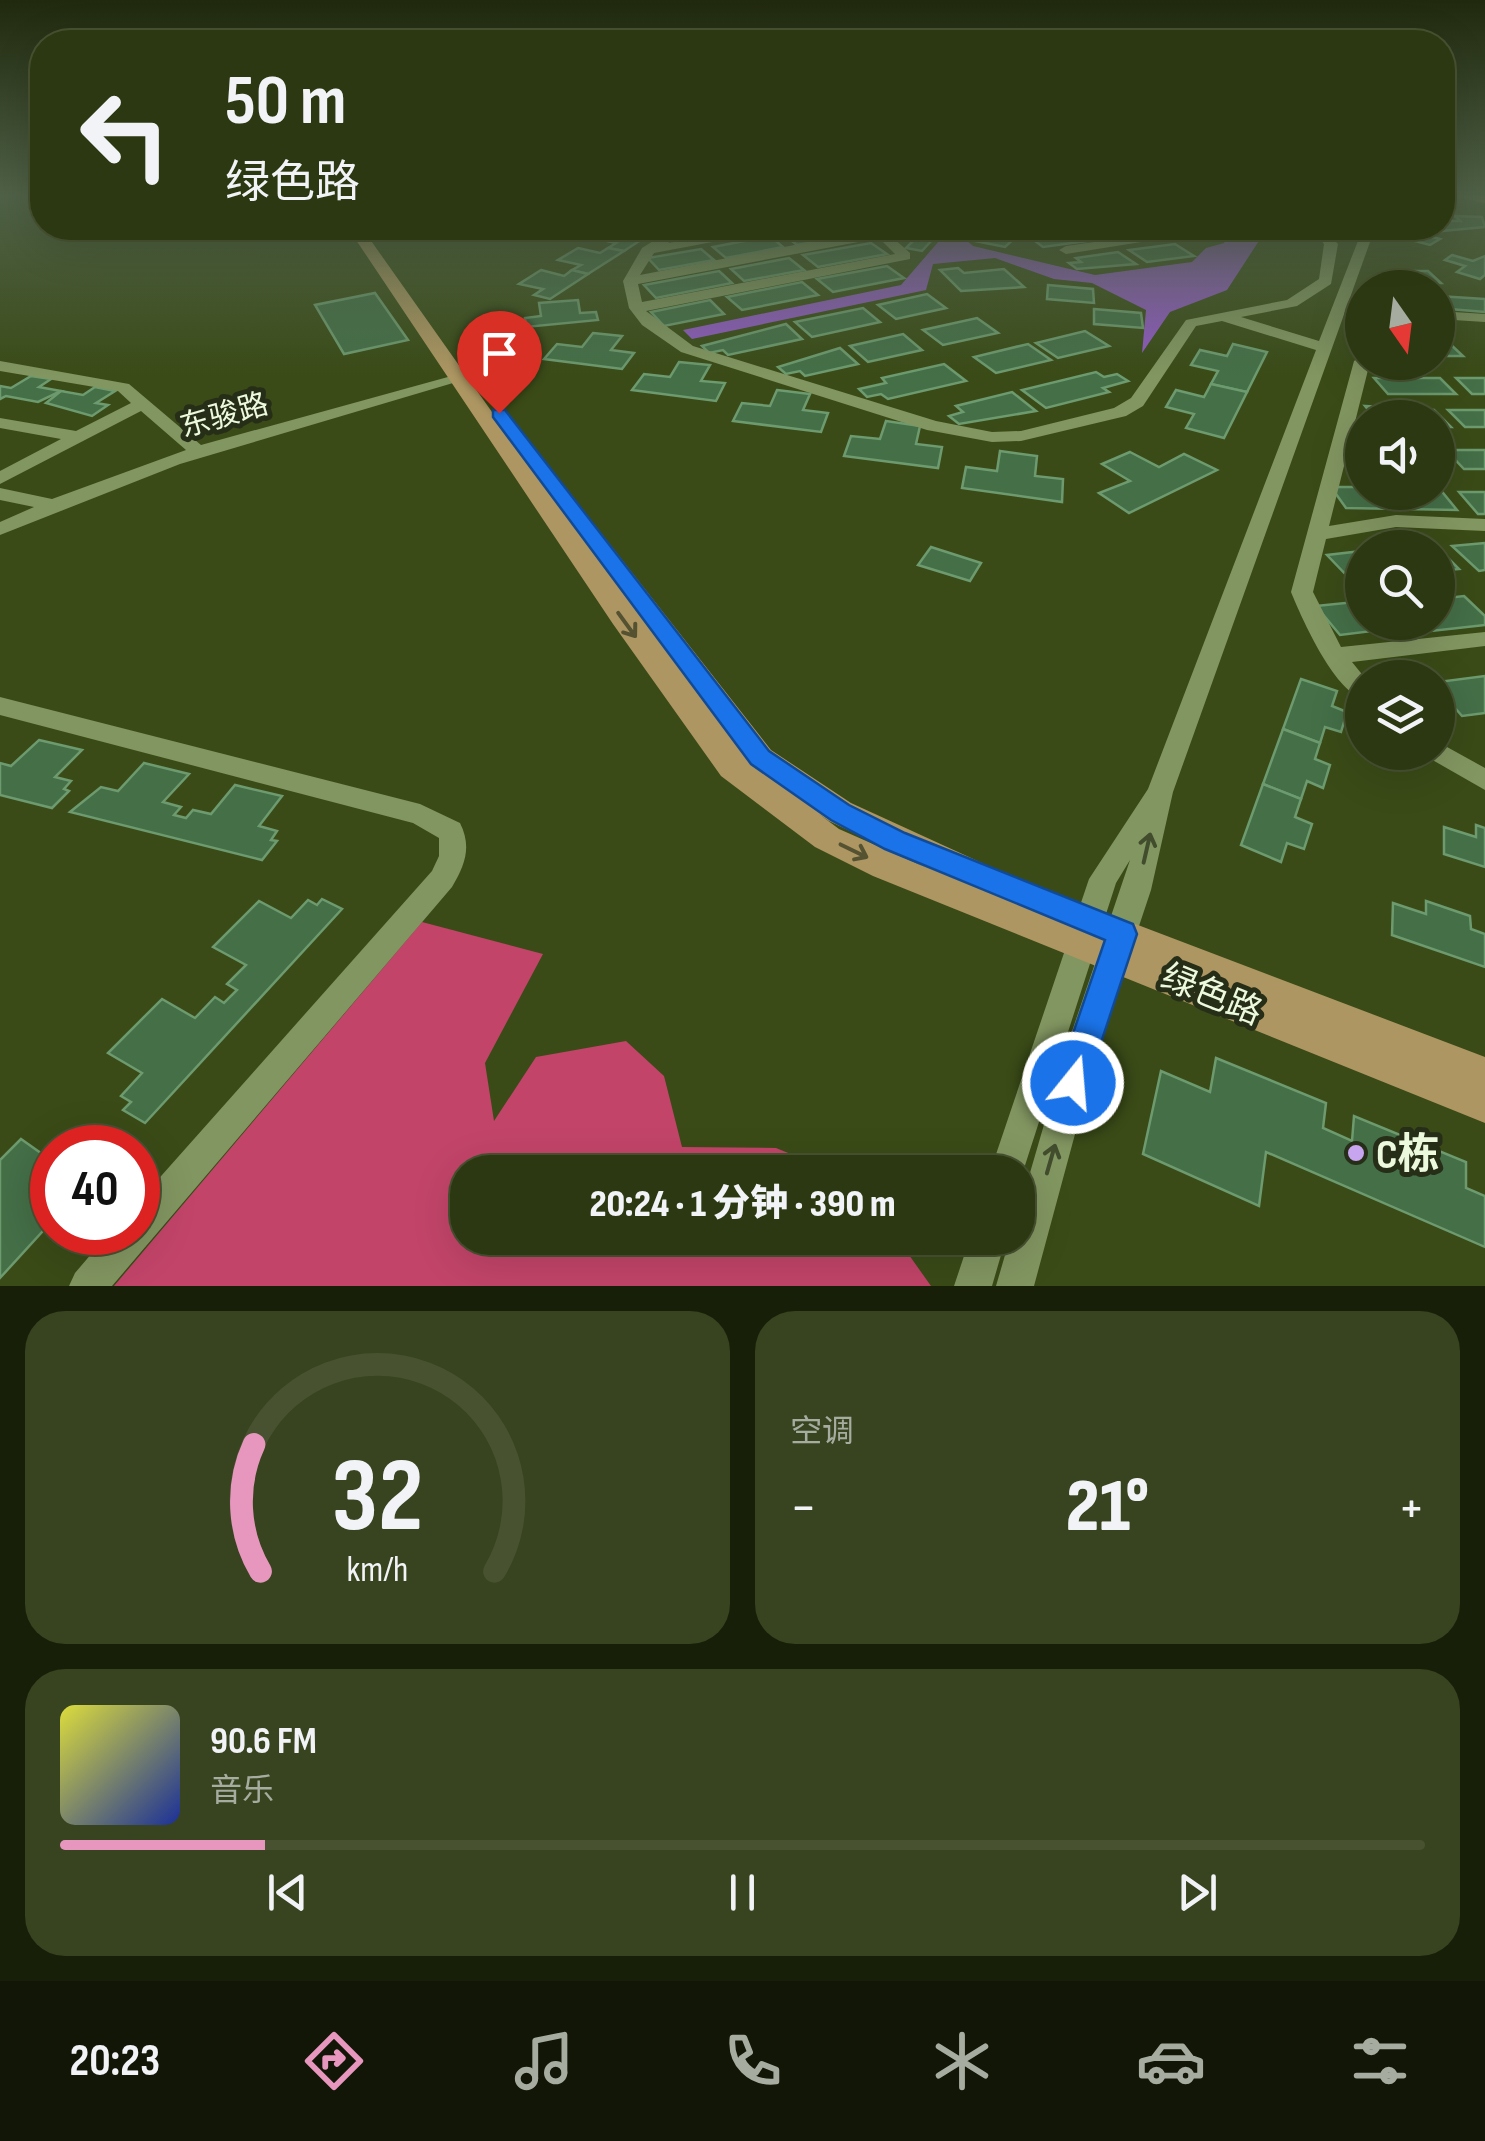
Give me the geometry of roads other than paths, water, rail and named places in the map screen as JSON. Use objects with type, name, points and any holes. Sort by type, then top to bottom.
[{"type":"main road","name":"绿色路","points":[[375,255],[464,378]]},
{"type":"main road","name":"绿色路","points":[[384,255],[732,768],[827,838],[885,866],[1118,945],[1485,1103]]},
{"type":"main road","name":"绿色路","points":[[1118,945],[1485,1076]]},
{"type":"street","points":[[645,255],[630,280],[636,308],[664,336],[714,360],[933,426],[992,437],[1022,436],[1120,412],[1136,402],[1183,328],[1216,314],[1292,303],[1326,280],[1329,255]]},
{"type":"street","points":[[630,280],[756,255]]},
{"type":"street","points":[[636,308],[905,255]]},
{"type":"street","points":[[1015,1286],[1160,792],[1359,255]]},
{"type":"street","points":[[1340,307],[1345,308]]},
{"type":"street","points":[[1250,311],[1327,342]]},
{"type":"street","points":[[1216,314],[1327,342]]},
{"type":"street","points":[[1455,315],[1485,318]]},
{"type":"street","points":[[0,366],[123,387],[197,451]]},
{"type":"street","name":"东骏路","points":[[0,529],[197,451],[464,378]]},
{"type":"street","points":[[1345,669],[1313,623],[1302,592],[1357,380]]},
{"type":"street","points":[[0,478],[142,404]]},
{"type":"street","points":[[0,423],[78,438]]},
{"type":"street","points":[[0,494],[54,505]]},
{"type":"street","points":[[1317,534],[1396,521],[1485,525]]},
{"type":"street","points":[[1334,656],[1485,639]]},
{"type":"street","points":[[0,706],[420,814],[438,820],[450,831],[455,846],[452,863],[442,880],[160,1203]]},
{"type":"street","points":[[1455,761],[1485,780]]},
{"type":"street","points":[[1013,1155],[1103,878],[1160,792]]},
{"type":"street","points":[[88,1286],[115,1255]]},
{"type":"street","points":[[973,1286],[983,1255]]},
{"type":"place","name":"C栋","points":[[1356,1153]]}]
